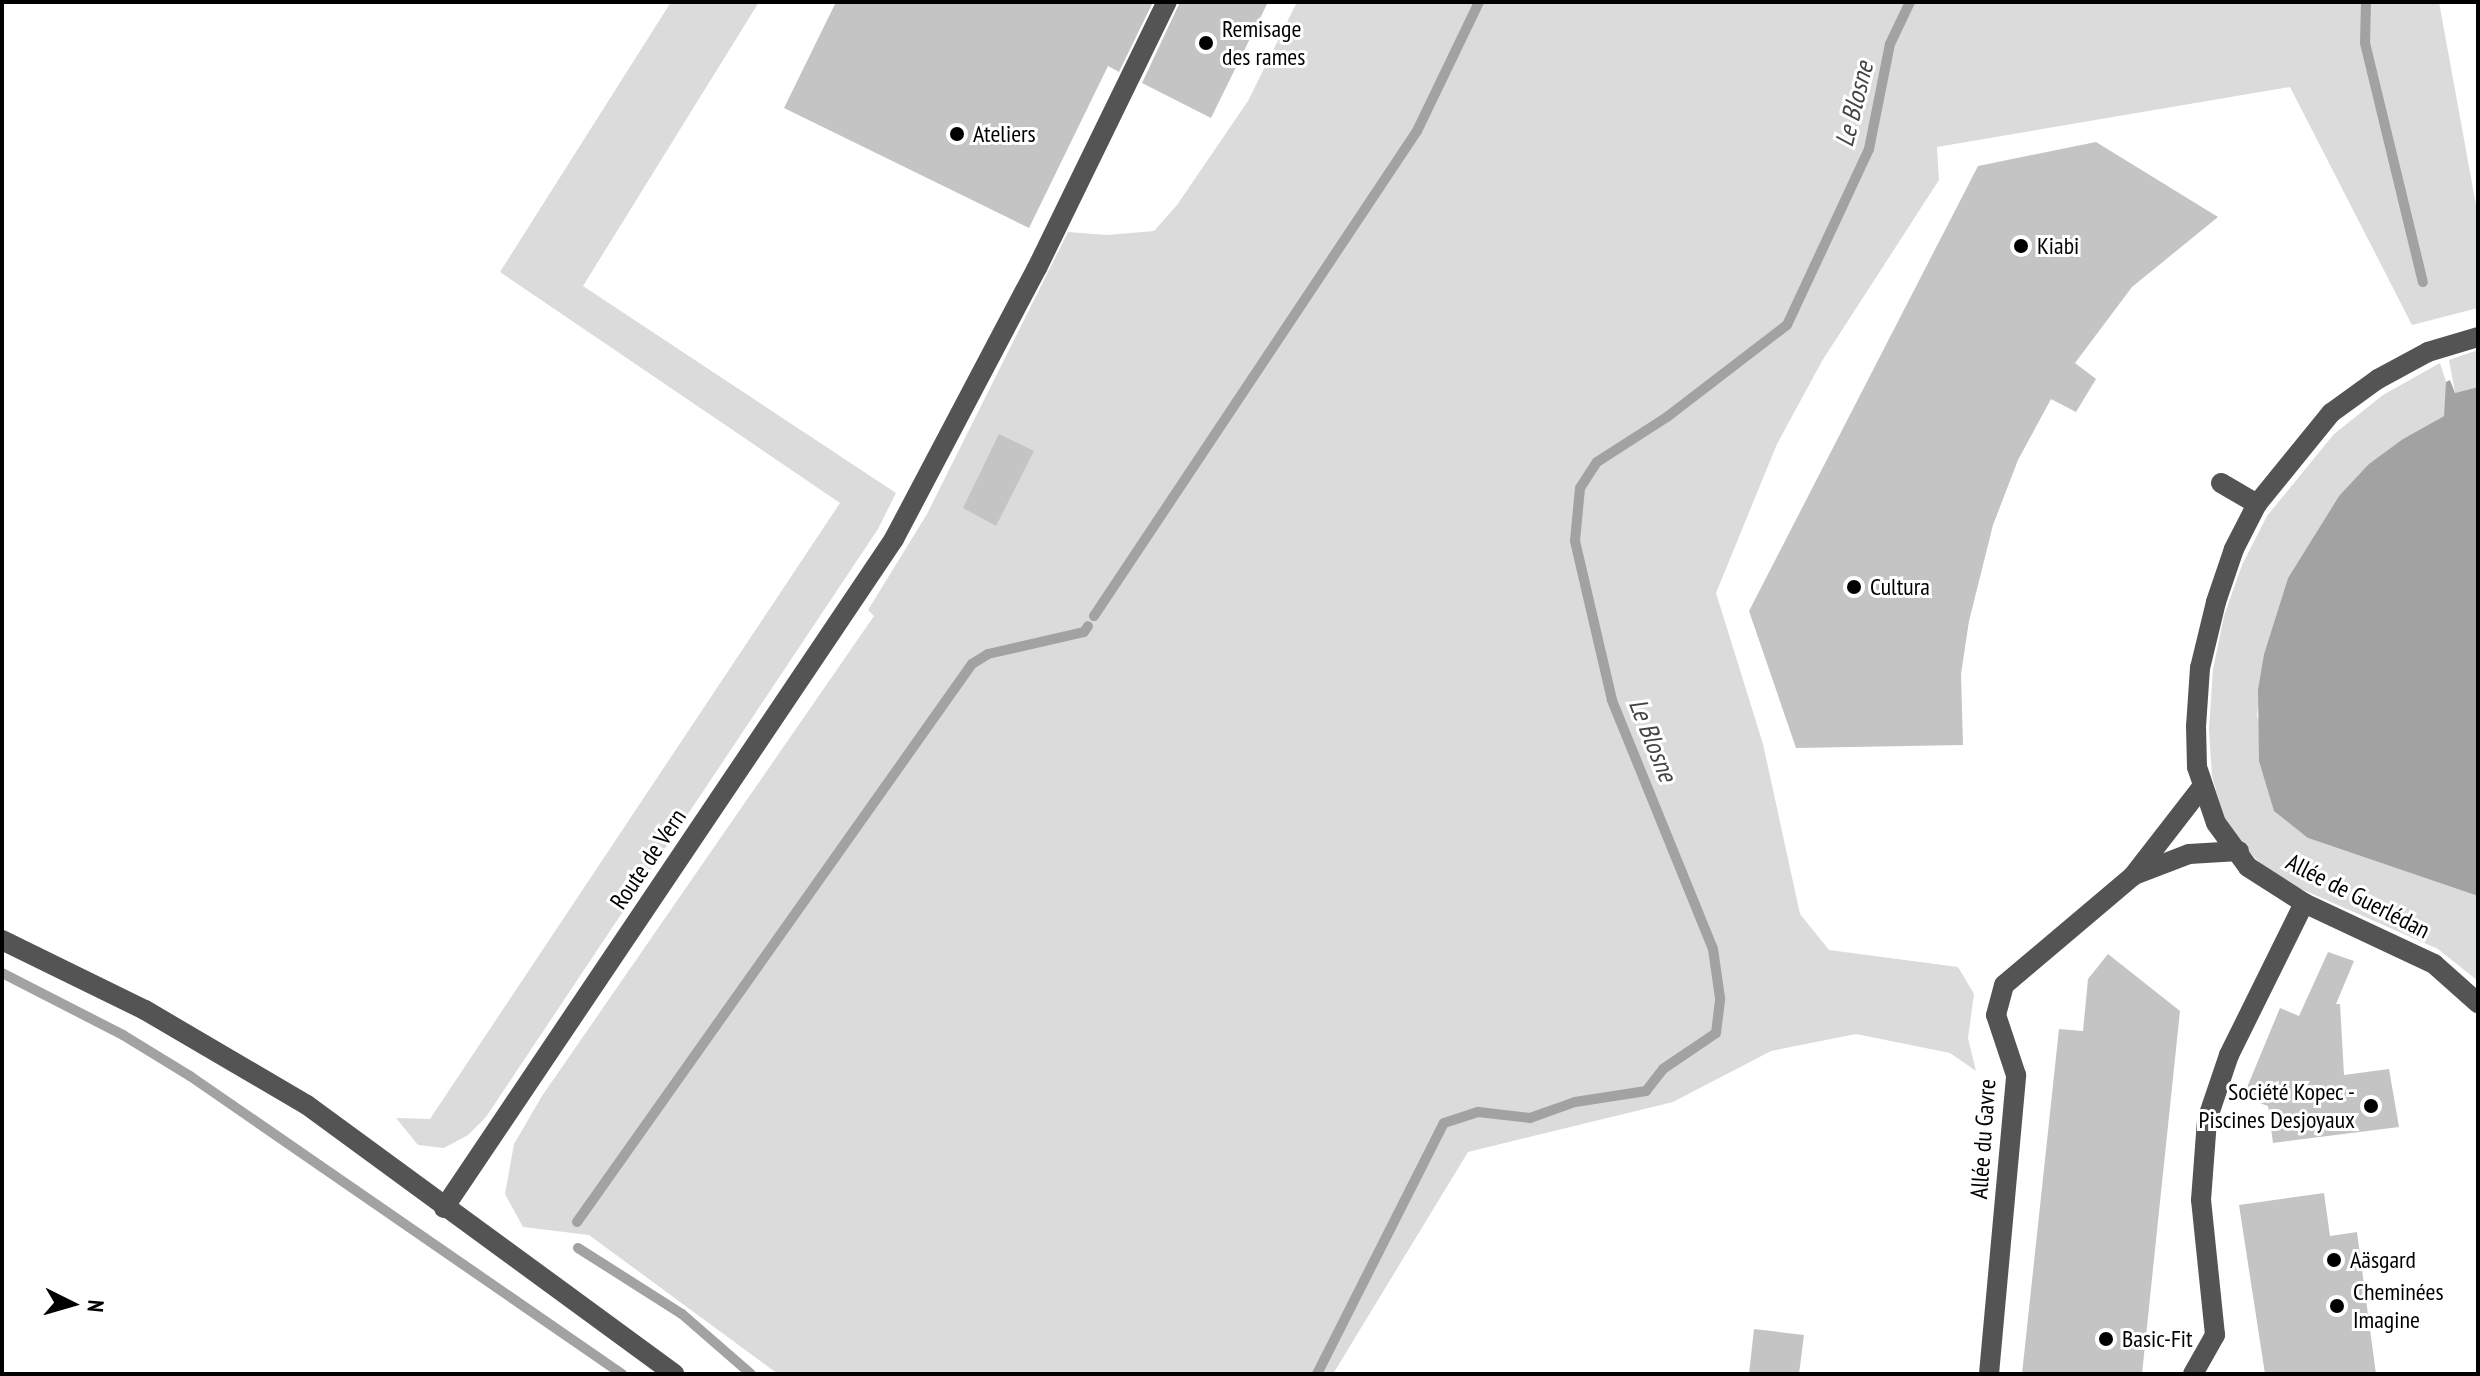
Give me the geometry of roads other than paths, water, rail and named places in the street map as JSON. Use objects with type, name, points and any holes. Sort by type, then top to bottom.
[{"type":"street","name":"Route de Vern","points":[[444,1208],[894,539],[1018,305],[1167,2]]},
{"type":"street","name":"Allée de Guerlédan","points":[[2478,337],[2428,352],[2378,379],[2331,413],[2257,504],[2234,549],[2200,668],[2196,726],[2202,787],[2216,823],[2248,867],[2304,903],[2434,964],[2478,1003]]},
{"type":"street","points":[[2221,483],[2257,504]]},
{"type":"street","name":"Allée du Gavre","points":[[1989,1374],[2016,1075],[1996,1015],[2004,985],[2133,876],[2202,787]]},
{"type":"street","name":"Allée du Gavre","points":[[2133,876],[2189,854],[2239,851]]},
{"type":"street","points":[[2193,1374],[2215,1335],[2201,1200],[2207,1120],[2229,1055],[2304,903]]},
{"type":"street","points":[[2,940],[228,1056],[307,1105],[674,1374]]},
{"type":"waterway","points":[[1094,616],[1417,131],[1479,2]]},
{"type":"waterway","name":"Le Blosne","points":[[1317,1374],[1444,1123],[1478,1112],[1530,1118],[1575,1102],[1646,1091],[1663,1069],[1716,1033],[1720,998],[1713,949],[1612,700],[1575,541],[1580,488],[1597,462],[1667,417],[1787,325],[1869,149],[1890,44],[1910,2]]},
{"type":"waterway","points":[[2366,2],[2365,43],[2423,282]]},
{"type":"waterway","points":[[577,1222],[972,664],[988,654],[1084,632],[1088,626]]},
{"type":"waterway","points":[[2,973],[123,1035],[190,1076],[622,1374]]},
{"type":"waterway","points":[[578,1248],[682,1314],[751,1374]]},
{"type":"place","name":"Remisage des rames","points":[[1206,43]]},
{"type":"place","name":"Ateliers","points":[[957,134]]},
{"type":"place","name":"Kiabi","points":[[2021,246]]},
{"type":"place","name":"Cultura","points":[[1854,587]]},
{"type":"place","name":"Société Kopec - Piscines Desjoyaux","points":[[2371,1106]]},
{"type":"place","name":"Aäsgard","points":[[2334,1260]]},
{"type":"place","name":"Cheminées Imagine","points":[[2337,1306]]},
{"type":"place","name":"Basic-Fit","points":[[2106,1339]]}]
